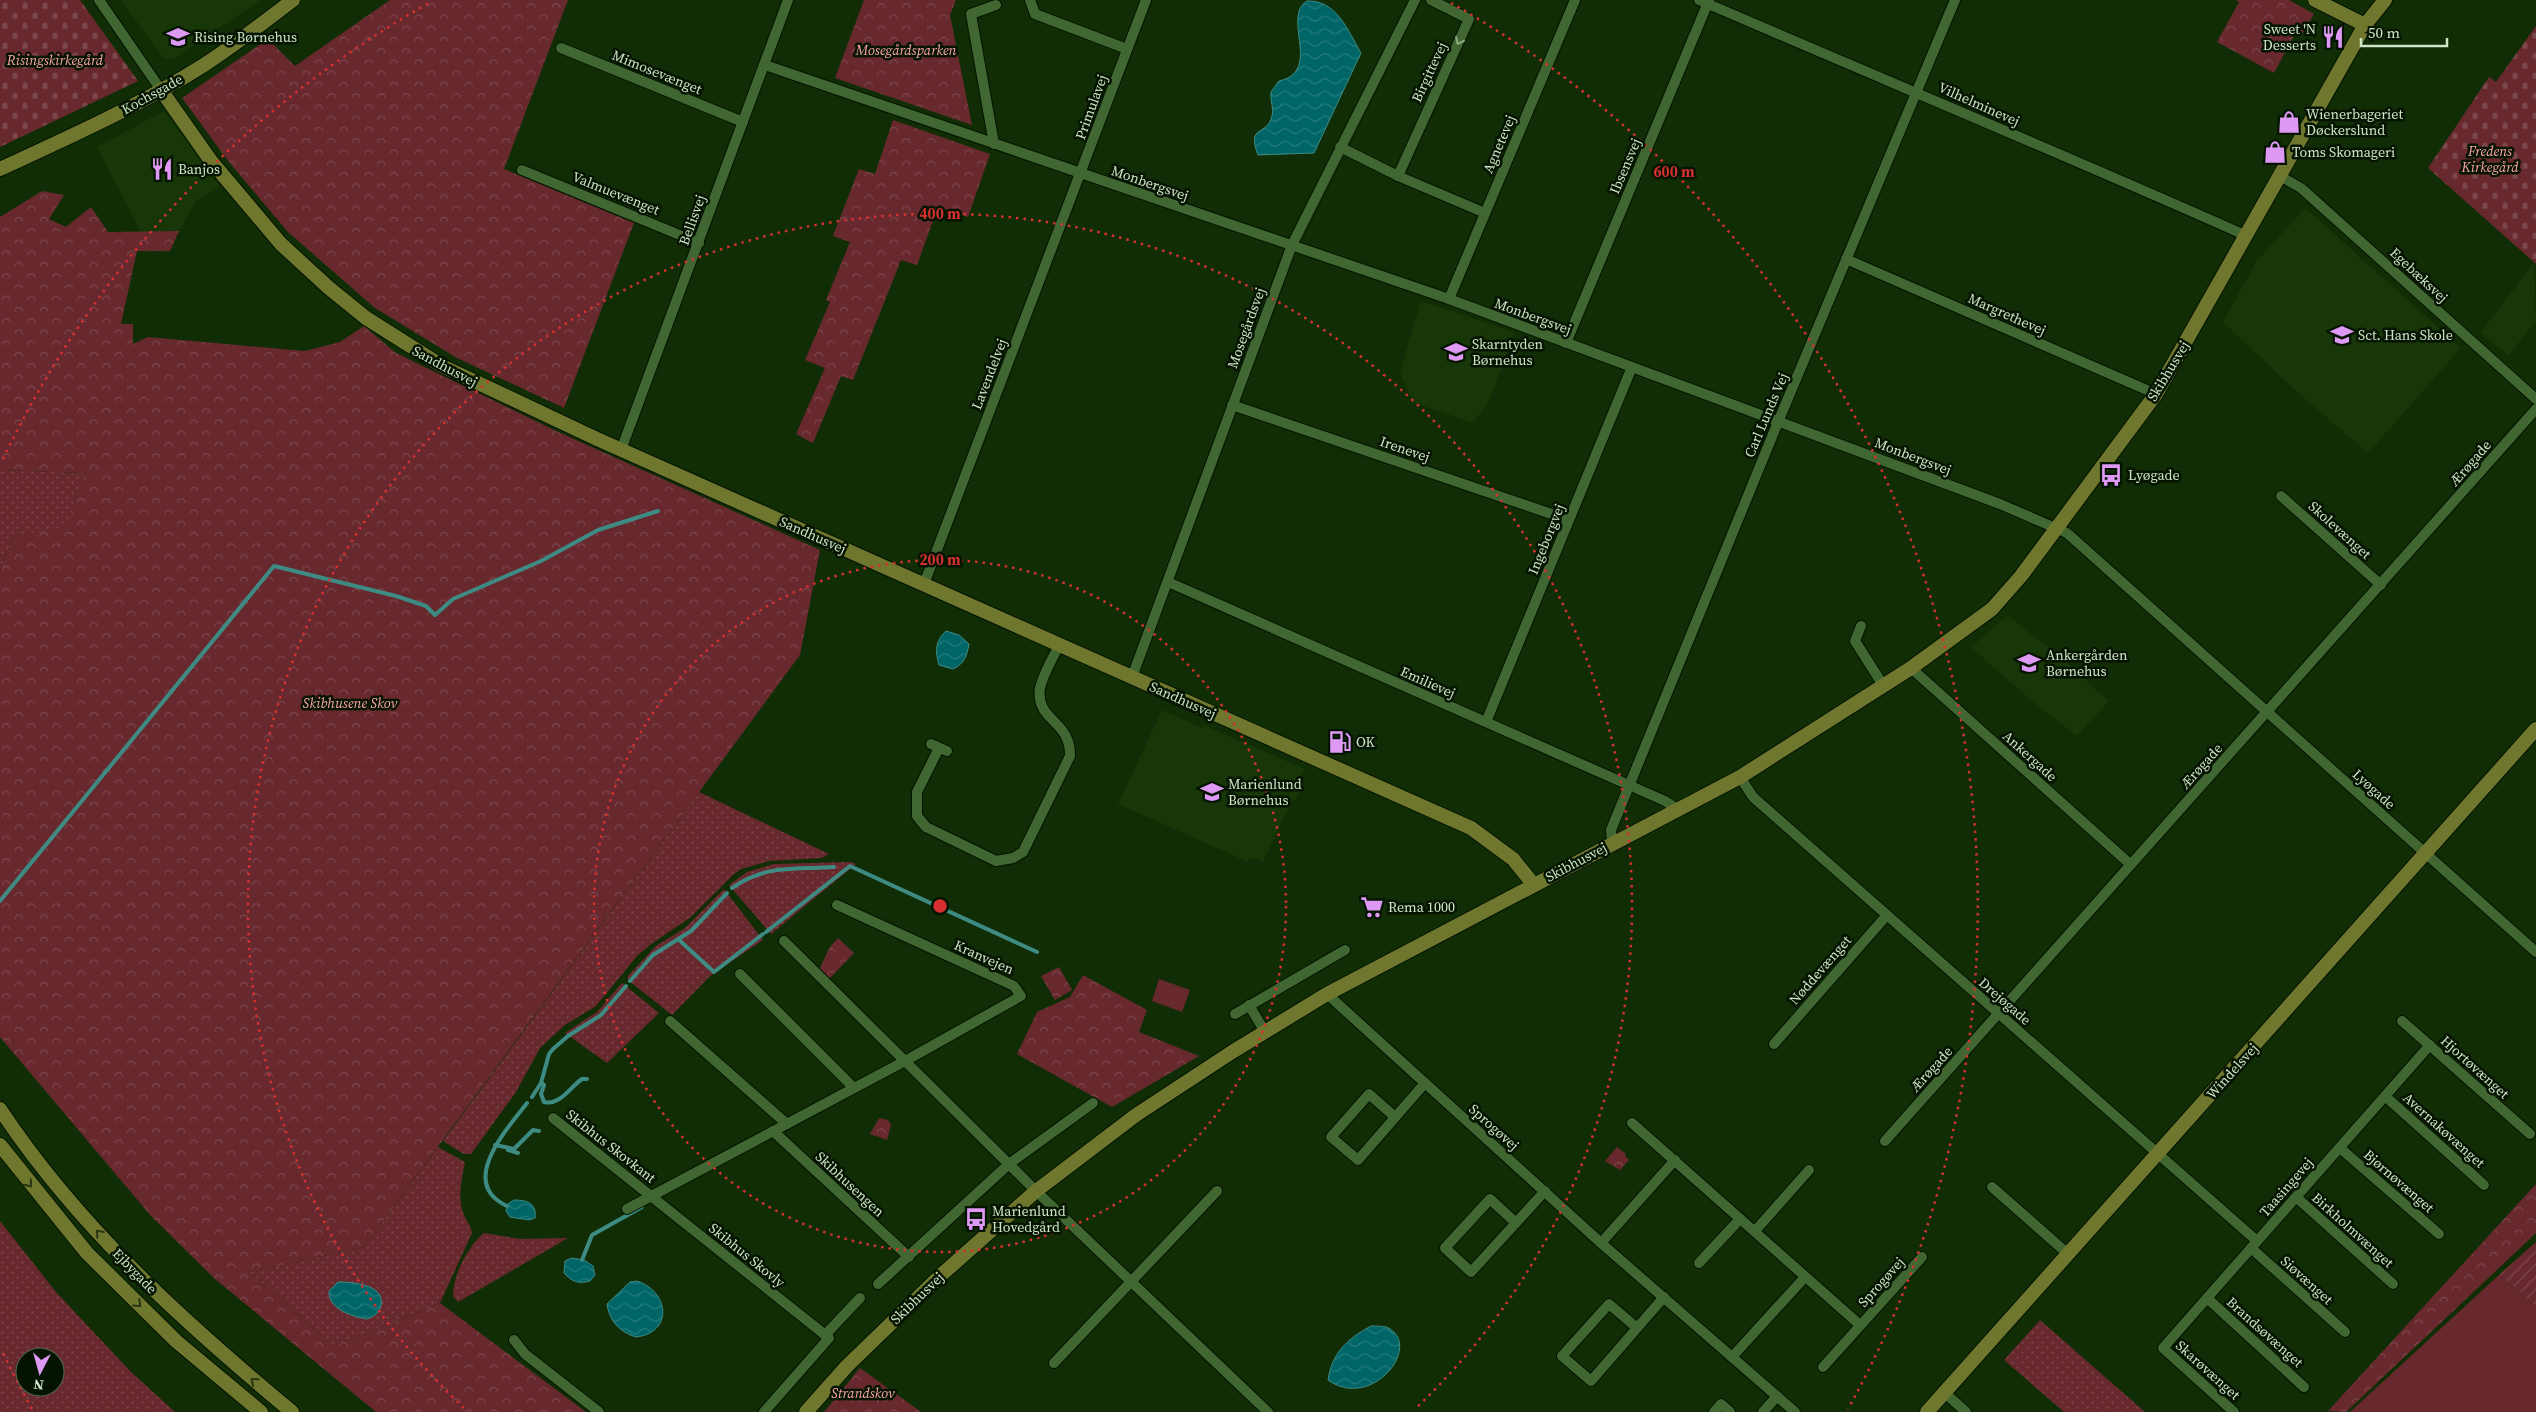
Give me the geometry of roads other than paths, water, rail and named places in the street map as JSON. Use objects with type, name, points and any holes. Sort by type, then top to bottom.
[{"type":"street","points":[[99,0],[161,90]]},
{"type":"street","name":"Kochsgade","points":[[0,169],[102,122],[161,90],[212,60],[293,0]]},
{"type":"street","name":"Bellisvej","points":[[621,450],[788,0]]},
{"type":"street","points":[[1030,0],[1035,14],[1126,48]]},
{"type":"street","name":"Primulavej","points":[[1081,175],[1126,48],[1146,0]]},
{"type":"street","name":"Mosegårdsvej","points":[[1132,678],[1292,245],[1415,0]]},
{"type":"street","name":"Birgittevej","points":[[1398,176],[1469,19],[1431,0]]},
{"type":"street","name":"Agnetevej","points":[[1449,299],[1575,0]]},
{"type":"street","name":"Carl Lunds Vej","points":[[1612,842],[1611,830],[1778,421],[1955,0]]},
{"type":"street","points":[[2314,0],[2365,25]]},
{"type":"street","name":"Skibhusvej","points":[[806,1412],[847,1366],[940,1276],[1036,1191],[1136,1115],[1327,994],[1612,842],[1740,777],[1911,668],[1992,609],[2058,528],[2156,394],[2365,25],[2384,0]]},
{"type":"street","name":"Vilhelminevej","points":[[1706,1],[2247,236]]},
{"type":"street","name":"Ibsensvej","points":[[1566,343],[1706,1]]},
{"type":"street","points":[[994,144],[971,14],[996,5]]},
{"type":"street","name":"Mimosevænget","points":[[561,48],[743,122]]},
{"type":"street","name":"Monbergsvej","points":[[765,65],[1081,175],[1449,299],[2017,510],[2058,528]]},
{"type":"street","name":"Sandhusvej","points":[[161,90],[211,161],[280,244],[366,318],[442,366],[621,450],[1471,828],[1514,859],[1534,885]]},
{"type":"street","points":[[1340,147],[1398,176],[1486,213]]},
{"type":"street","name":"Valmuevænget","points":[[522,170],[699,242]]},
{"type":"street","name":"Lavendelvej","points":[[924,584],[1081,175]]},
{"type":"street","name":"Egebæksvej","points":[[2280,176],[2301,188],[2536,399]]},
{"type":"street","name":"Margrethevej","points":[[1846,259],[2156,394]]},
{"type":"street","name":"Ingeborgvej","points":[[1486,722],[1632,367]]},
{"type":"street","name":"Irenevej","points":[[1232,405],[1569,520]]},
{"type":"street","name":"Ærøgade","points":[[1886,1141],[2536,409]]},
{"type":"street","name":"Skolevænget","points":[[2281,496],[2381,585]]},
{"type":"street","name":"Lyøgade","points":[[2058,528],[2067,532],[2536,952]]},
{"type":"street","name":"Emilievej","points":[[1168,582],[1486,722],[1676,809]]},
{"type":"street","points":[[1861,626],[1855,641],[1884,685]]},
{"type":"street","points":[[939,748],[917,792],[917,816],[926,827],[996,861],[1013,858],[1023,852],[1070,756],[1070,745],[1066,734],[1043,710],[1040,698],[1040,687],[1059,645]]},
{"type":"street","name":"Ankergade","points":[[1911,668],[2130,864]]},
{"type":"street","name":"Windelsvej","points":[[1927,1412],[2536,729]]},
{"type":"street","name":"Drejøgade","points":[[1740,777],[1753,797],[2158,1154],[2254,1244]]},
{"type":"street","name":"Kranvejen","points":[[627,1208],[653,1196],[905,1061],[1021,996],[1014,986],[837,905]]},
{"type":"street","name":"Nøddevænget","points":[[1774,1044],[1887,915]]},
{"type":"street","points":[[784,941],[1036,1191],[1268,1412]]},
{"type":"street","points":[[1234,1014],[1345,950]]},
{"type":"street","points":[[740,974],[854,1088]]},
{"type":"street","name":"Sprogøvej","points":[[1327,994],[1545,1192],[1795,1412]]},
{"type":"street","points":[[1249,1005],[1265,1032]]},
{"type":"street","points":[[670,1021],[786,1124]]},
{"type":"street","name":"Hjortøvænget","points":[[2402,1021],[2530,1134]]},
{"type":"street","name":"Taasingevej","points":[[2163,1348],[2430,1045]]},
{"type":"street","points":[[1396,1117],[1369,1094],[1331,1137],[1358,1160],[1396,1117],[1425,1083]]},
{"type":"street","name":"Avernakøvænget","points":[[2385,1096],[2484,1185]]},
{"type":"street","points":[[878,1284],[1009,1164],[1093,1103]]},
{"type":"street","name":"Ejbygade","points":[[0,1109],[52,1179],[100,1234],[176,1313],[292,1412]]},
{"type":"street","name":"Skibhus Skovkant","points":[[553,1118],[653,1196]]},
{"type":"street","name":"Sprogøvej","points":[[1632,1122],[1860,1325]]},
{"type":"street","name":"Skibhusengen","points":[[773,1132],[909,1257]]},
{"type":"street","name":"Ejbygade","points":[[0,1145],[86,1253],[176,1341],[261,1412]]},
{"type":"street","name":"Bjørnøvænget","points":[[2340,1148],[2439,1234]]},
{"type":"street","points":[[1601,1242],[1675,1160]]},
{"type":"street","points":[[1755,1231],[1809,1170]]},
{"type":"street","points":[[1992,1187],[2068,1254]]},
{"type":"street","points":[[1054,1363],[1217,1191]]},
{"type":"street","points":[[1516,1223],[1490,1199],[1445,1248],[1471,1272],[1545,1192]]},
{"type":"street","name":"Skibhus Skovly","points":[[653,1196],[825,1335]]},
{"type":"street","name":"Birkholmvænget","points":[[2296,1198],[2393,1284]]},
{"type":"street","points":[[1699,1263],[1740,1219]]},
{"type":"street","name":"Siøvænget","points":[[2254,1244],[2344,1332]]},
{"type":"street","name":"Sprogøvej","points":[[1823,1367],[1922,1257]]},
{"type":"street","points":[[1732,1357],[1805,1276]]},
{"type":"street","points":[[1637,1328],[1608,1304],[1562,1356],[1591,1381],[1664,1297]]},
{"type":"street","points":[[764,1412],[829,1338],[825,1335],[860,1298]]},
{"type":"street","name":"Brandsøvænget","points":[[2206,1298],[2304,1386]]},
{"type":"street","points":[[514,1340],[525,1354],[599,1412]]},
{"type":"street","name":"Skarøvænget","points":[[2163,1348],[2234,1412]]},
{"type":"street","points":[[1944,1393],[1966,1412]]},
{"type":"street","points":[[1763,1412],[1777,1396]]},
{"type":"street","points":[[1714,1412],[1721,1404],[1730,1412]]},
{"type":"water","points":[[1307,1],[1317,2],[1334,11],[1361,53],[1314,153],[1258,155],[1254,139],[1266,127],[1272,116],[1271,92],[1279,81],[1292,75],[1298,67],[1300,56],[1298,19],[1300,9]]},
{"type":"water","points":[[946,631],[959,635],[969,644],[964,659],[960,665],[953,669],[939,665],[938,660],[938,642]]},
{"type":"water","points":[[514,1200],[530,1203],[534,1209],[535,1218],[529,1220],[510,1217],[506,1211],[508,1204]]},
{"type":"water","points":[[572,1258],[584,1260],[593,1266],[595,1275],[590,1281],[576,1282],[564,1273],[565,1261]]},
{"type":"water","points":[[637,1281],[648,1286],[656,1294],[661,1302],[663,1312],[656,1328],[648,1334],[636,1337],[616,1325],[610,1315],[607,1304],[630,1282]]},
{"type":"water","points":[[338,1282],[359,1284],[373,1289],[381,1299],[381,1306],[378,1312],[367,1319],[342,1311],[333,1303],[329,1291]]},
{"type":"water","points":[[1371,1326],[1386,1327],[1397,1335],[1400,1347],[1397,1359],[1388,1372],[1376,1382],[1362,1387],[1345,1388],[1328,1380],[1337,1354],[1355,1336]]},
{"type":"waterway","points":[[0,901],[274,566],[396,596],[426,606],[435,615],[453,599],[541,561],[598,530],[658,511]]},
{"type":"waterway","points":[[766,932],[850,866],[1037,952]]},
{"type":"waterway","points":[[732,888],[745,880],[769,872],[834,867]]},
{"type":"waterway","points":[[630,981],[653,955],[691,931],[727,893]]},
{"type":"waterway","points":[[678,939],[714,972],[763,934]]},
{"type":"waterway","points":[[532,1097],[541,1083],[549,1054],[553,1049],[568,1036],[601,1015],[626,986]]},
{"type":"waterway","points":[[541,1083],[544,1085],[541,1094],[544,1102],[550,1102],[560,1099],[582,1079],[587,1079]]},
{"type":"waterway","points":[[507,1206],[493,1196],[486,1184],[486,1170],[499,1141],[527,1103]]},
{"type":"waterway","points":[[495,1145],[514,1149],[533,1130],[539,1131]]},
{"type":"waterway","points":[[508,1150],[518,1153]]},
{"type":"waterway","points":[[582,1260],[592,1235],[642,1207]]},
{"type":"place","name":"Rising Børnehus","points":[[178,37]]},
{"type":"place","name":"Sweet 'N Desserts","points":[[2333,37]]},
{"type":"place","name":"Wienerbageriet Døckerslund","points":[[2289,122]]},
{"type":"place","name":"Toms Skomageri","points":[[2275,152]]},
{"type":"place","name":"Banjos","points":[[162,169]]},
{"type":"place","name":"Sct. Hans Skole","points":[[2342,335]]},
{"type":"place","name":"Skarntyden Børnehus","points":[[1456,352]]},
{"type":"place","name":"Lyøgade","points":[[2111,475]]},
{"type":"place","name":"Ankergården Børnehus","points":[[2029,663]]},
{"type":"place","name":"OK","points":[[1340,742]]},
{"type":"place","name":"Marienlund Børnehus","points":[[1212,792]]},
{"type":"place","name":"Rema 1000","points":[[1372,907]]},
{"type":"place","name":"Marienlund Hovedgård","points":[[976,1219]]},
{"type":"park label","name":"Mosegårdsparken","points":[[906,50]]},
{"type":"park label","name":"Risingskirkegård","points":[[55,60]]},
{"type":"park label","name":"Fredens Kirkegård","points":[[2490,160]]},
{"type":"park label","name":"Skibhusene Skov","points":[[350,703]]},
{"type":"park label","name":"Strandskov","points":[[863,1393]]}]
